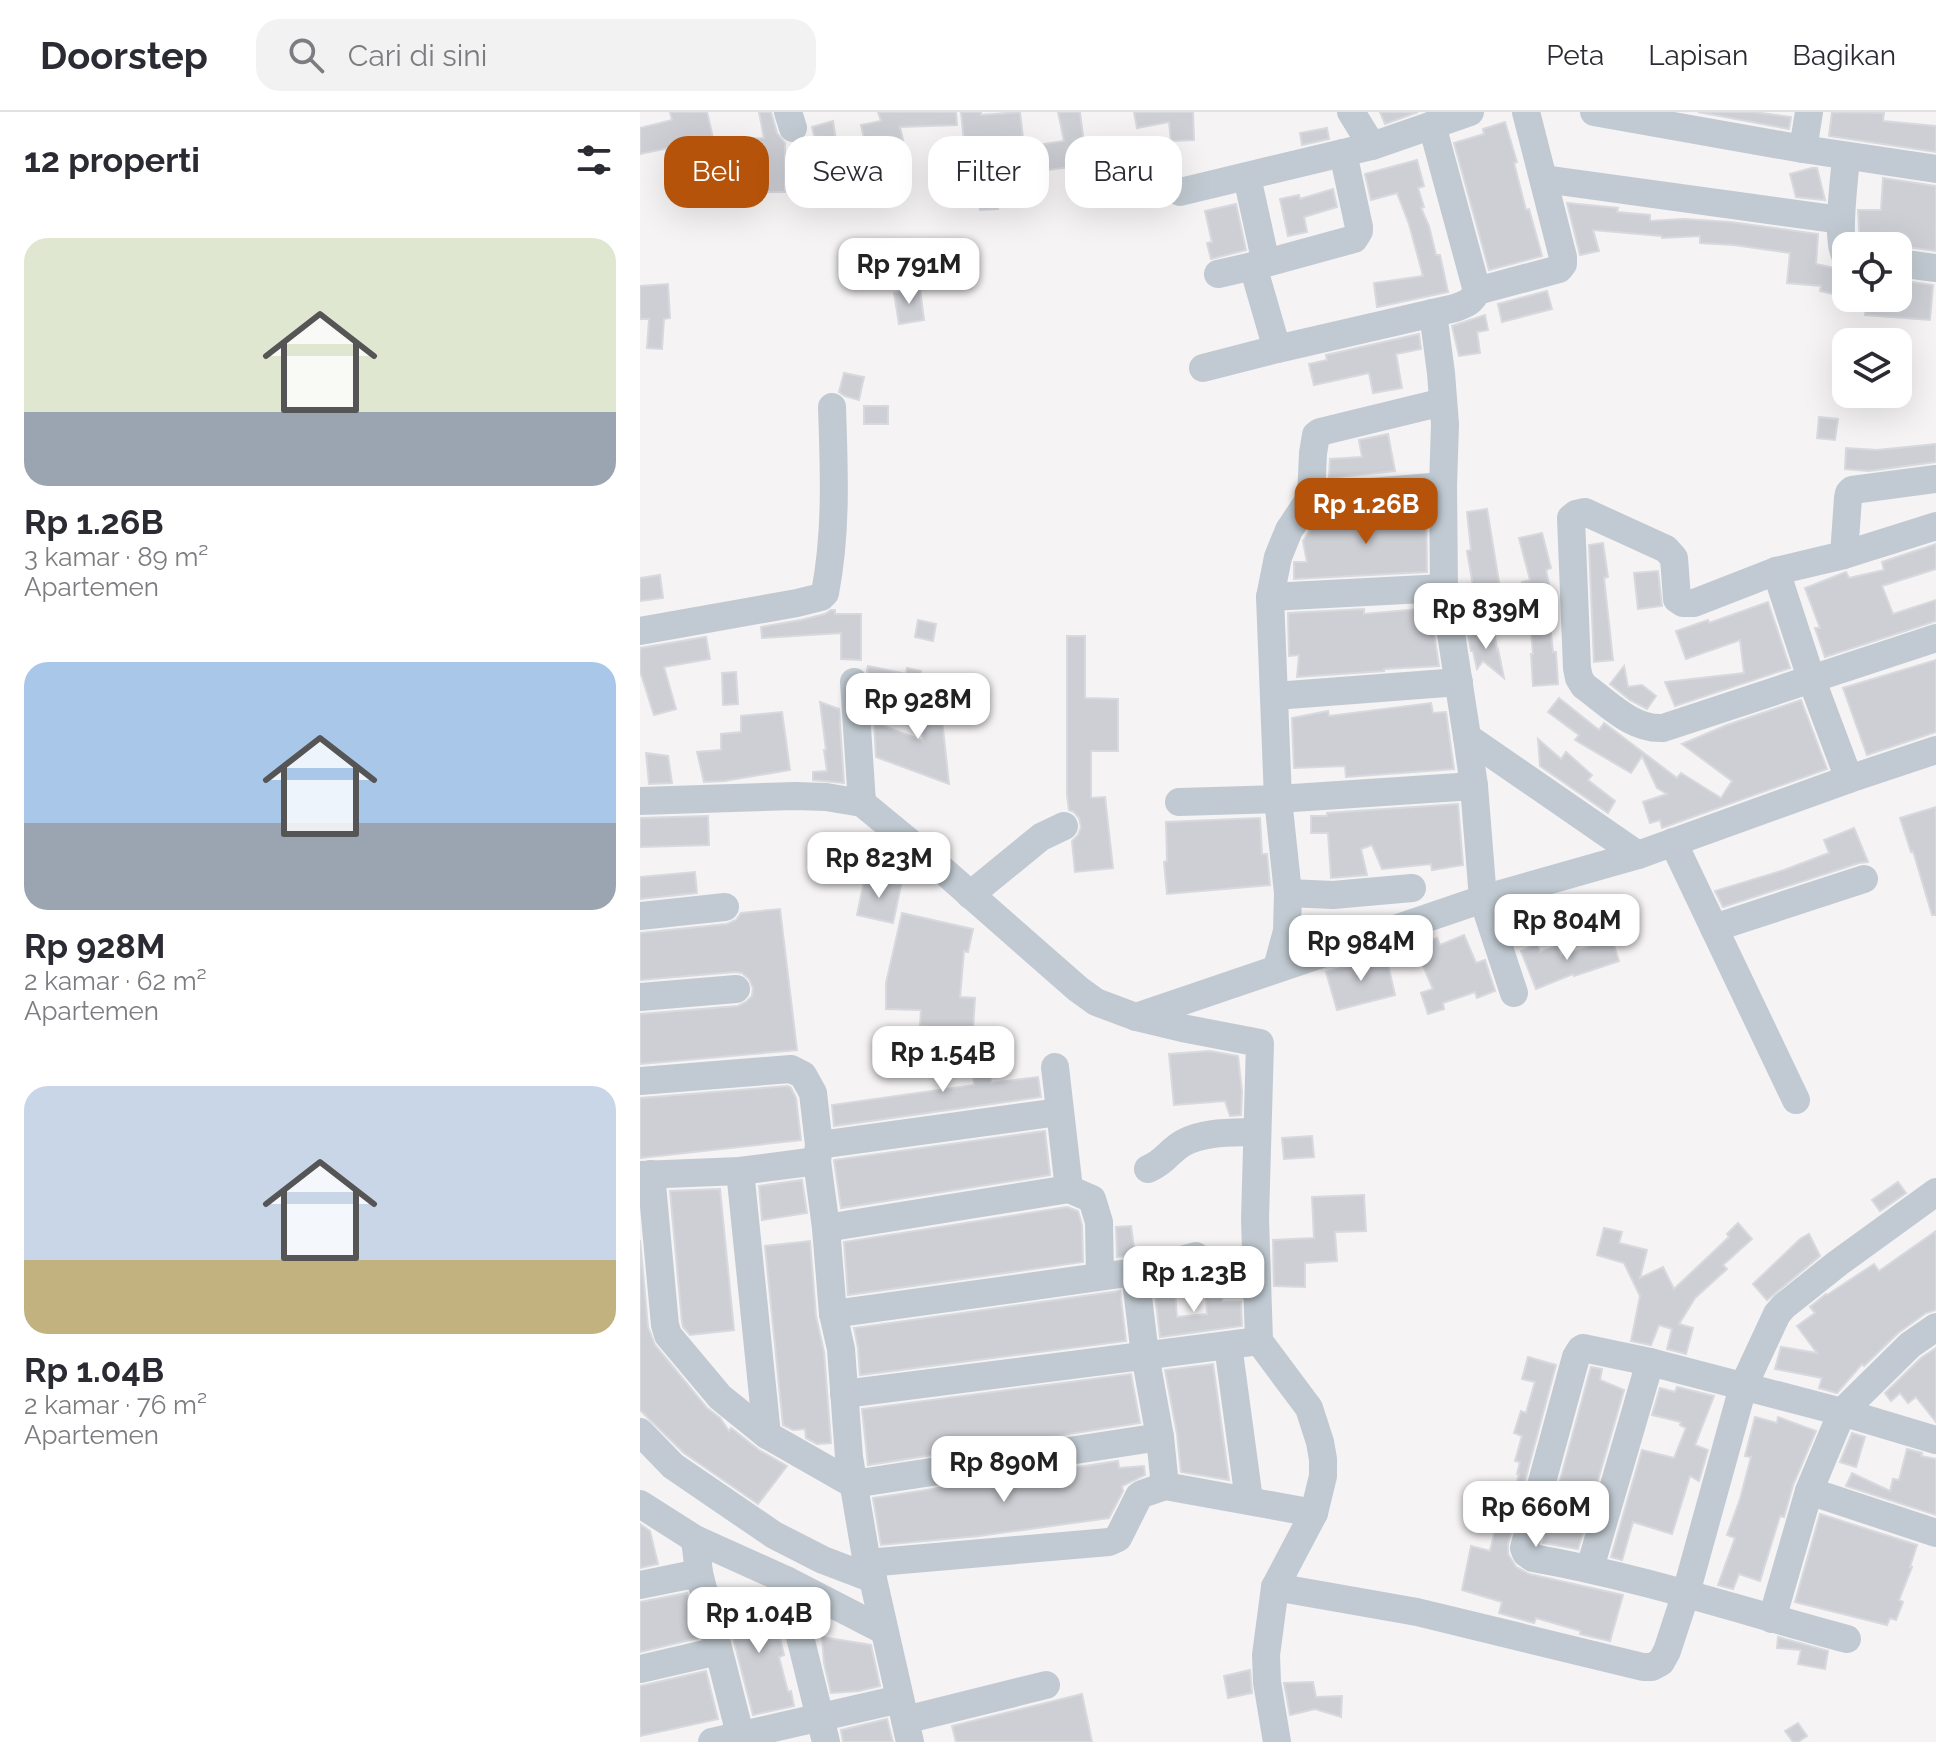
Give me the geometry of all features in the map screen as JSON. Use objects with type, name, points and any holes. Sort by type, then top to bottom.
[{"type":"street","points":[[1351,112],[1372,146]]},
{"type":"street","points":[[1182,192],[1372,146],[1470,112]]},
{"type":"street","points":[[1477,291],[1559,269],[1563,264],[1526,112]]},
{"type":"street","points":[[1594,112],[1936,169]]},
{"type":"street","points":[[1803,149],[1809,112]]},
{"type":"street","points":[[1203,368],[1433,313],[1468,304],[1474,299],[1477,291],[1432,125]]},
{"type":"street","points":[[1218,274],[1350,241],[1357,235],[1359,227],[1343,153]]},
{"type":"street","points":[[1841,232],[1846,156]]},
{"type":"street","points":[[1247,177],[1277,349]]},
{"type":"street","points":[[1544,179],[1841,220]]},
{"type":"street","points":[[1912,265],[1936,268]]},
{"type":"street","points":[[1433,313],[1445,424],[1444,588],[1474,786],[1483,899],[1514,993]]},
{"type":"street","points":[[1277,968],[1287,931],[1288,893],[1278,799],[1271,649],[1270,597],[1278,557],[1289,530],[1311,497],[1316,435],[1443,402]]},
{"type":"street","points":[[640,631],[797,603],[821,597],[825,593],[833,535],[832,407]]},
{"type":"street","points":[[1844,555],[1848,498],[1852,490],[1936,479]]},
{"type":"street","points":[[1311,497],[1443,486]]},
{"type":"street","points":[[1936,526],[1844,555],[1776,571],[1701,601],[1683,603],[1676,595],[1674,558],[1666,549],[1585,512],[1571,518],[1579,678],[1584,686],[1632,721],[1653,729],[1936,638]]},
{"type":"street","points":[[1776,571],[1811,678],[1849,779]]},
{"type":"street","points":[[1270,597],[1444,588]]},
{"type":"street","points":[[854,682],[862,803]]},
{"type":"street","points":[[1275,696],[1459,682]]},
{"type":"street","points":[[1467,737],[1638,855]]},
{"type":"street","points":[[1136,1017],[1483,899],[1638,855],[1936,750]]},
{"type":"street","points":[[1179,802],[1474,786]]},
{"type":"street","points":[[640,801],[795,796],[862,803],[1096,1002],[1136,1017],[1260,1043],[1255,1219],[1259,1341],[1309,1408],[1320,1442],[1323,1476],[1314,1513],[1274,1600],[1266,1655],[1277,1742]]},
{"type":"street","points":[[970,895],[1041,837],[1064,826]]},
{"type":"street","points":[[1673,842],[1796,1100]]},
{"type":"street","points":[[1714,928],[1864,879]]},
{"type":"street","points":[[1288,893],[1333,895],[1412,888]]},
{"type":"street","points":[[640,916],[725,907]]},
{"type":"street","points":[[640,997],[736,989]]},
{"type":"street","points":[[1055,1067],[1069,1189]]},
{"type":"street","points":[[640,1081],[791,1069],[803,1075],[813,1093],[833,1314],[841,1349],[853,1484],[882,1628],[905,1720]]},
{"type":"street","points":[[1059,1112],[818,1153],[740,1171],[645,1175],[668,1335],[720,1397],[767,1435],[853,1484],[1160,1437]]},
{"type":"street","points":[[1148,1169],[1194,1138],[1220,1133],[1257,1132]]},
{"type":"street","points":[[740,1171],[767,1435]]},
{"type":"street","points":[[826,1228],[1069,1189],[1092,1199],[1099,1222],[1100,1276]]},
{"type":"street","points":[[1274,1600],[1417,1612],[1643,1667],[1652,1667],[1661,1662],[1686,1593],[1743,1387],[1777,1314],[1838,1263],[1936,1192]]},
{"type":"street","points":[[833,1314],[1135,1272],[1196,1256]]},
{"type":"street","points":[[1135,1272],[1165,1486]]},
{"type":"street","points":[[1772,1619],[1809,1491],[1842,1412],[1910,1345],[1936,1327]]},
{"type":"street","points":[[844,1394],[1259,1341]]},
{"type":"street","points":[[1228,1345],[1249,1500]]},
{"type":"street","points":[[1847,1639],[1590,1568],[1533,1558],[1526,1553],[1524,1548],[1576,1357],[1583,1348],[1650,1362],[1934,1437]]},
{"type":"street","points":[[1590,1568],[1650,1362]]},
{"type":"street","points":[[640,1432],[673,1466],[774,1535],[823,1560],[872,1578],[1109,1542],[1118,1538],[1139,1496],[1165,1486],[1314,1513]]},
{"type":"street","points":[[1809,1491],[1936,1533]]},
{"type":"street","points":[[640,1504],[695,1539],[882,1628]]},
{"type":"street","points":[[695,1539],[699,1573],[741,1738]]},
{"type":"street","points":[[640,1585],[699,1573]]},
{"type":"street","points":[[786,1580],[823,1729]]},
{"type":"street","points":[[640,1669],[718,1651]]},
{"type":"street","points":[[712,1742],[905,1720],[1046,1685]]},
{"type":"building","points":[[670,112],[707,112],[713,136],[664,136],[664,149],[640,154],[640,128],[672,120]]},
{"type":"building","points":[[759,112],[771,112],[777,133],[785,143],[785,192],[769,192],[769,136],[764,136]]},
{"type":"building","points":[[878,112],[956,112],[957,125],[900,127],[902,136],[863,136],[861,125],[881,121]]},
{"type":"building","points":[[961,112],[981,112],[981,115],[1020,112],[1023,136],[964,136]]},
{"type":"building","points":[[1058,112],[1080,112],[1083,136],[1065,136],[1065,168],[1049,170],[1049,143],[1064,141]]},
{"type":"building","points":[[1134,112],[1193,112],[1194,140],[1182,141],[1182,136],[1170,136],[1169,122],[1137,128]]},
{"type":"building","points":[[1380,112],[1418,112],[1385,124]]},
{"type":"building","points":[[1698,112],[1753,112],[1791,117],[1789,129]]},
{"type":"building","points":[[1832,112],[1884,113],[1883,121],[1936,126],[1936,152],[1829,136]]},
{"type":"building","points":[[833,121],[835,136],[814,136],[812,127]]},
{"type":"building","points":[[1505,122],[1526,210],[1529,209],[1542,256],[1489,270],[1454,143],[1484,134],[1483,129]]},
{"type":"building","points":[[1327,128],[1329,139],[1302,145],[1300,133]]},
{"type":"building","points":[[1417,160],[1424,186],[1418,188],[1424,207],[1421,208],[1436,255],[1440,255],[1448,292],[1377,307],[1374,283],[1423,276],[1397,193],[1371,200],[1365,174]]},
{"type":"building","points":[[1817,168],[1825,200],[1796,197],[1790,174]]},
{"type":"building","points":[[1883,178],[1936,186],[1936,251],[1912,248],[1912,232],[1859,232],[1858,210],[1881,210]]},
{"type":"building","points":[[1333,189],[1337,207],[1304,217],[1307,232],[1288,236],[1280,199],[1299,195],[1300,199]]},
{"type":"building","points":[[1567,203],[1618,208],[1617,212],[1650,215],[1650,221],[1684,219],[1730,222],[1818,234],[1816,264],[1832,268],[1832,294],[1820,291],[1821,286],[1787,283],[1790,253],[1700,243],[1700,236],[1662,238],[1593,230],[1599,251],[1580,255]]},
{"type":"building","points":[[1236,204],[1246,250],[1211,259],[1207,243],[1212,242],[1205,211]]},
{"type":"building","points":[[1912,282],[1933,285],[1930,320],[1865,315],[1865,312],[1912,312]]},
{"type":"building","points":[[668,284],[670,318],[664,319],[662,349],[647,348],[649,319],[640,319],[640,286]]},
{"type":"building","points":[[920,289],[924,320],[899,324],[894,293]]},
{"type":"building","points":[[1547,291],[1552,309],[1502,322],[1498,304]]},
{"type":"building","points":[[1485,315],[1488,330],[1477,332],[1480,353],[1459,356],[1452,326]]},
{"type":"building","points":[[1419,334],[1421,349],[1396,354],[1402,388],[1373,393],[1369,373],[1314,385],[1309,364],[1327,360],[1326,355]]},
{"type":"building","points":[[844,373],[864,377],[859,400],[839,392]]},
{"type":"building","points":[[864,406],[888,406],[888,424],[864,424]]},
{"type":"building","points":[[1819,417],[1838,419],[1835,440],[1817,438]]},
{"type":"building","points":[[1388,434],[1395,471],[1329,478],[1330,459],[1362,457],[1359,440]]},
{"type":"building","points":[[1936,444],[1936,462],[1869,471],[1845,469],[1846,448],[1877,450]]},
{"type":"building","points":[[1426,504],[1427,572],[1294,579],[1294,562],[1307,562],[1303,541],[1318,518],[1365,513],[1366,518],[1407,514],[1407,506]]},
{"type":"building","points":[[1487,509],[1500,588],[1494,589],[1496,606],[1481,608],[1479,591],[1474,592],[1467,551],[1471,550],[1467,512]]},
{"type":"building","points":[[1542,533],[1551,568],[1546,570],[1553,603],[1548,604],[1558,684],[1533,686],[1530,619],[1522,582],[1530,580],[1519,538]]},
{"type":"building","points":[[1603,543],[1613,660],[1594,662],[1589,545]]},
{"type":"building","points":[[1936,544],[1936,569],[1882,586],[1893,614],[1936,600],[1936,621],[1825,657],[1815,628],[1820,628],[1805,588],[1846,572],[1849,578],[1884,570],[1882,562]]},
{"type":"building","points":[[1658,571],[1662,606],[1638,609],[1634,573]]},
{"type":"building","points":[[660,575],[663,598],[640,601],[640,578]]},
{"type":"building","points":[[1768,602],[1790,668],[1675,706],[1665,682],[1744,673],[1740,640],[1686,659],[1676,631]]},
{"type":"building","points":[[1430,608],[1439,666],[1297,677],[1299,655],[1289,656],[1288,613],[1364,609],[1364,614]]},
{"type":"building","points":[[835,610],[835,614],[861,614],[861,660],[841,659],[841,633],[762,638],[761,627],[801,620]]},
{"type":"building","points":[[918,620],[936,624],[933,641],[915,637]]},
{"type":"building","points":[[1494,631],[1504,678],[1483,661],[1477,669],[1471,651],[1468,635]]},
{"type":"building","points":[[1067,636],[1085,636],[1085,698],[1118,699],[1118,751],[1091,751],[1091,798],[1105,797],[1113,868],[1075,872],[1072,841],[1081,827],[1079,818],[1069,810],[1067,795]]},
{"type":"building","points":[[706,637],[710,659],[664,667],[676,709],[654,715],[640,671],[640,648]]},
{"type":"building","points":[[1936,660],[1936,732],[1867,755],[1843,688]]},
{"type":"building","points":[[868,666],[906,674],[907,668],[921,671],[917,696],[894,691],[892,698],[872,694]]},
{"type":"building","points":[[1624,666],[1628,687],[1642,685],[1656,696],[1647,709],[1610,684]]},
{"type":"building","points":[[736,672],[738,704],[723,705],[722,673]]},
{"type":"building","points":[[938,682],[949,784],[876,757],[874,722],[923,741],[922,685]]},
{"type":"building","points":[[1559,698],[1599,730],[1604,723],[1677,778],[1681,773],[1721,798],[1732,781],[1682,744],[1801,700],[1827,769],[1662,828],[1660,820],[1650,823],[1643,802],[1667,794],[1657,788],[1642,756],[1631,773],[1575,740],[1579,735],[1548,712]]},
{"type":"building","points":[[820,702],[839,709],[844,783],[813,780],[813,772],[827,771]]},
{"type":"building","points":[[1431,703],[1433,713],[1446,712],[1454,769],[1346,777],[1345,766],[1294,768],[1292,718],[1328,711],[1329,716]]},
{"type":"building","points":[[782,712],[790,770],[704,782],[697,752],[721,750],[721,734],[741,732],[741,716]]},
{"type":"building","points":[[1538,739],[1561,759],[1566,752],[1592,775],[1588,780],[1615,801],[1608,813],[1540,766]]},
{"type":"building","points":[[646,753],[668,756],[672,783],[649,784]]},
{"type":"building","points":[[1458,804],[1463,865],[1432,870],[1431,864],[1382,869],[1372,845],[1361,849],[1367,875],[1331,878],[1328,833],[1311,833],[1311,816]]},
{"type":"building","points":[[1936,807],[1936,915],[1932,915],[1900,818]]},
{"type":"building","points":[[708,816],[709,845],[640,847],[640,818]]},
{"type":"building","points":[[1260,818],[1262,854],[1267,854],[1270,885],[1167,894],[1164,862],[1167,861],[1166,822]]},
{"type":"building","points":[[1854,828],[1868,862],[1723,907],[1715,891],[1829,853],[1824,840]]},
{"type":"building","points":[[695,872],[697,893],[640,899],[640,877]]},
{"type":"building","points":[[865,877],[901,885],[893,923],[857,915]]},
{"type":"building","points":[[780,909],[797,1050],[640,1064],[640,1014],[738,1006],[752,996],[753,988],[749,979],[735,972],[640,980],[640,933],[727,924],[736,920],[741,913]]},
{"type":"building","points":[[902,913],[973,929],[968,952],[964,951],[960,997],[975,998],[973,1030],[920,1026],[921,1010],[886,1009],[886,983]]},
{"type":"building","points":[[1464,935],[1476,963],[1485,960],[1495,991],[1477,998],[1475,992],[1443,1003],[1444,1009],[1428,1014],[1421,993],[1433,989],[1415,947],[1437,938],[1440,945]]},
{"type":"building","points":[[1612,939],[1619,961],[1536,989],[1521,951],[1537,944],[1540,952],[1557,946],[1561,956]]},
{"type":"building","points":[[1386,956],[1395,995],[1337,1010],[1326,972]]},
{"type":"building","points":[[987,1033],[991,1083],[1038,1077],[1041,1097],[834,1126],[832,1105],[974,1085],[969,1034]]},
{"type":"building","points":[[1210,1051],[1238,1056],[1241,1115],[1230,1116],[1225,1101],[1174,1105],[1169,1054]]},
{"type":"building","points":[[788,1086],[796,1098],[801,1140],[640,1158],[640,1098]]},
{"type":"building","points":[[1045,1131],[1050,1175],[841,1208],[834,1160]]},
{"type":"building","points":[[1312,1136],[1314,1157],[1284,1159],[1282,1138]]},
{"type":"building","points":[[802,1180],[807,1213],[762,1220],[759,1186]]},
{"type":"building","points":[[1898,1182],[1906,1193],[1880,1211],[1872,1200]]},
{"type":"building","points":[[720,1189],[734,1330],[690,1335],[682,1322],[670,1191]]},
{"type":"building","points":[[1364,1195],[1366,1231],[1335,1232],[1337,1261],[1305,1263],[1305,1287],[1274,1286],[1273,1240],[1314,1238],[1312,1197]]},
{"type":"building","points":[[1067,1207],[1078,1211],[1082,1225],[1083,1262],[848,1295],[844,1242]]},
{"type":"building","points":[[1738,1223],[1752,1239],[1723,1265],[1727,1269],[1695,1298],[1679,1324],[1693,1328],[1686,1354],[1667,1349],[1672,1329],[1659,1325],[1651,1345],[1631,1341],[1640,1296],[1624,1263],[1597,1255],[1604,1228],[1622,1232],[1619,1243],[1647,1250],[1640,1278],[1663,1267],[1674,1289],[1729,1237],[1727,1234]]},
{"type":"building","points":[[1131,1226],[1135,1255],[1117,1257],[1116,1227]]},
{"type":"building","points":[[1936,1231],[1936,1310],[1926,1313],[1898,1333],[1864,1366],[1862,1364],[1837,1393],[1819,1388],[1822,1378],[1775,1369],[1781,1347],[1817,1353],[1797,1326],[1815,1313],[1810,1307],[1874,1264],[1879,1271]]},
{"type":"building","points":[[1809,1234],[1820,1256],[1767,1300],[1753,1284]]},
{"type":"building","points":[[640,1240],[648,1327],[655,1345],[729,1431],[731,1428],[759,1450],[787,1466],[758,1504],[684,1453],[640,1410]]},
{"type":"building","points":[[810,1241],[816,1316],[824,1352],[831,1443],[817,1444],[806,1438],[805,1429],[793,1430],[783,1425],[765,1246]]},
{"type":"building","points":[[1174,1280],[1177,1317],[1207,1314],[1206,1298],[1222,1297],[1222,1302],[1241,1302],[1242,1326],[1160,1337],[1154,1285]]},
{"type":"building","points":[[1120,1291],[1126,1341],[860,1375],[854,1328]]},
{"type":"building","points":[[1936,1348],[1936,1422],[1916,1397],[1908,1403],[1900,1393],[1891,1401],[1885,1393],[1921,1358]]},
{"type":"building","points":[[1528,1357],[1556,1365],[1508,1544],[1508,1554],[1516,1567],[1529,1574],[1623,1595],[1610,1641],[1536,1618],[1534,1623],[1499,1613],[1502,1602],[1462,1590],[1471,1546],[1490,1551],[1500,1510],[1509,1512],[1519,1474],[1520,1462],[1515,1461],[1522,1436],[1514,1433],[1521,1411],[1526,1413],[1535,1382],[1522,1379]]},
{"type":"building","points":[[1213,1364],[1229,1480],[1181,1472],[1165,1370]]},
{"type":"building","points":[[1591,1367],[1602,1369],[1600,1380],[1624,1390],[1578,1549],[1543,1543]]},
{"type":"building","points":[[1131,1374],[1140,1423],[868,1465],[862,1409]]},
{"type":"building","points":[[1677,1387],[1714,1396],[1695,1445],[1708,1450],[1699,1481],[1690,1476],[1672,1534],[1633,1522],[1622,1560],[1611,1557],[1642,1450],[1674,1458],[1686,1428],[1680,1425],[1681,1422],[1652,1415],[1660,1388],[1675,1392]]},
{"type":"building","points":[[1755,1417],[1777,1423],[1778,1417],[1816,1431],[1793,1485],[1784,1517],[1780,1516],[1760,1581],[1739,1574],[1733,1589],[1718,1585],[1735,1538],[1727,1535],[1751,1457],[1745,1456]]},
{"type":"building","points":[[1852,1433],[1865,1437],[1856,1467],[1840,1462]]},
{"type":"building","points":[[1907,1449],[1936,1459],[1936,1515],[1846,1486],[1852,1473],[1890,1491],[1893,1479],[1899,1480]]},
{"type":"building","points":[[1118,1461],[1119,1468],[1144,1466],[1145,1475],[1122,1486],[1123,1491],[1109,1518],[979,1536],[881,1545],[873,1498]]},
{"type":"building","points":[[1820,1514],[1917,1545],[1899,1600],[1903,1602],[1896,1620],[1890,1618],[1887,1625],[1795,1602]]},
{"type":"building","points":[[640,1524],[650,1531],[658,1564],[640,1568]]},
{"type":"building","points":[[687,1593],[698,1638],[640,1652],[640,1602]]},
{"type":"building","points":[[734,1596],[738,1609],[771,1601],[784,1655],[779,1657],[794,1706],[753,1715],[723,1599]]},
{"type":"building","points":[[822,1637],[871,1645],[880,1686],[831,1693]]},
{"type":"building","points":[[1778,1637],[1828,1651],[1825,1669],[1798,1664],[1801,1650],[1777,1648]]},
{"type":"building","points":[[1250,1670],[1252,1693],[1228,1698],[1224,1676]]},
{"type":"building","points":[[706,1671],[718,1719],[640,1736],[640,1686]]},
{"type":"building","points":[[1313,1682],[1316,1697],[1342,1696],[1341,1717],[1315,1709],[1290,1715],[1284,1683]]},
{"type":"building","points":[[1082,1694],[1092,1742],[956,1742],[952,1726]]},
{"type":"building","points":[[887,1719],[893,1742],[843,1742],[841,1730]]},
{"type":"building","points":[[1798,1723],[1807,1736],[1793,1742],[1785,1731]]}]
